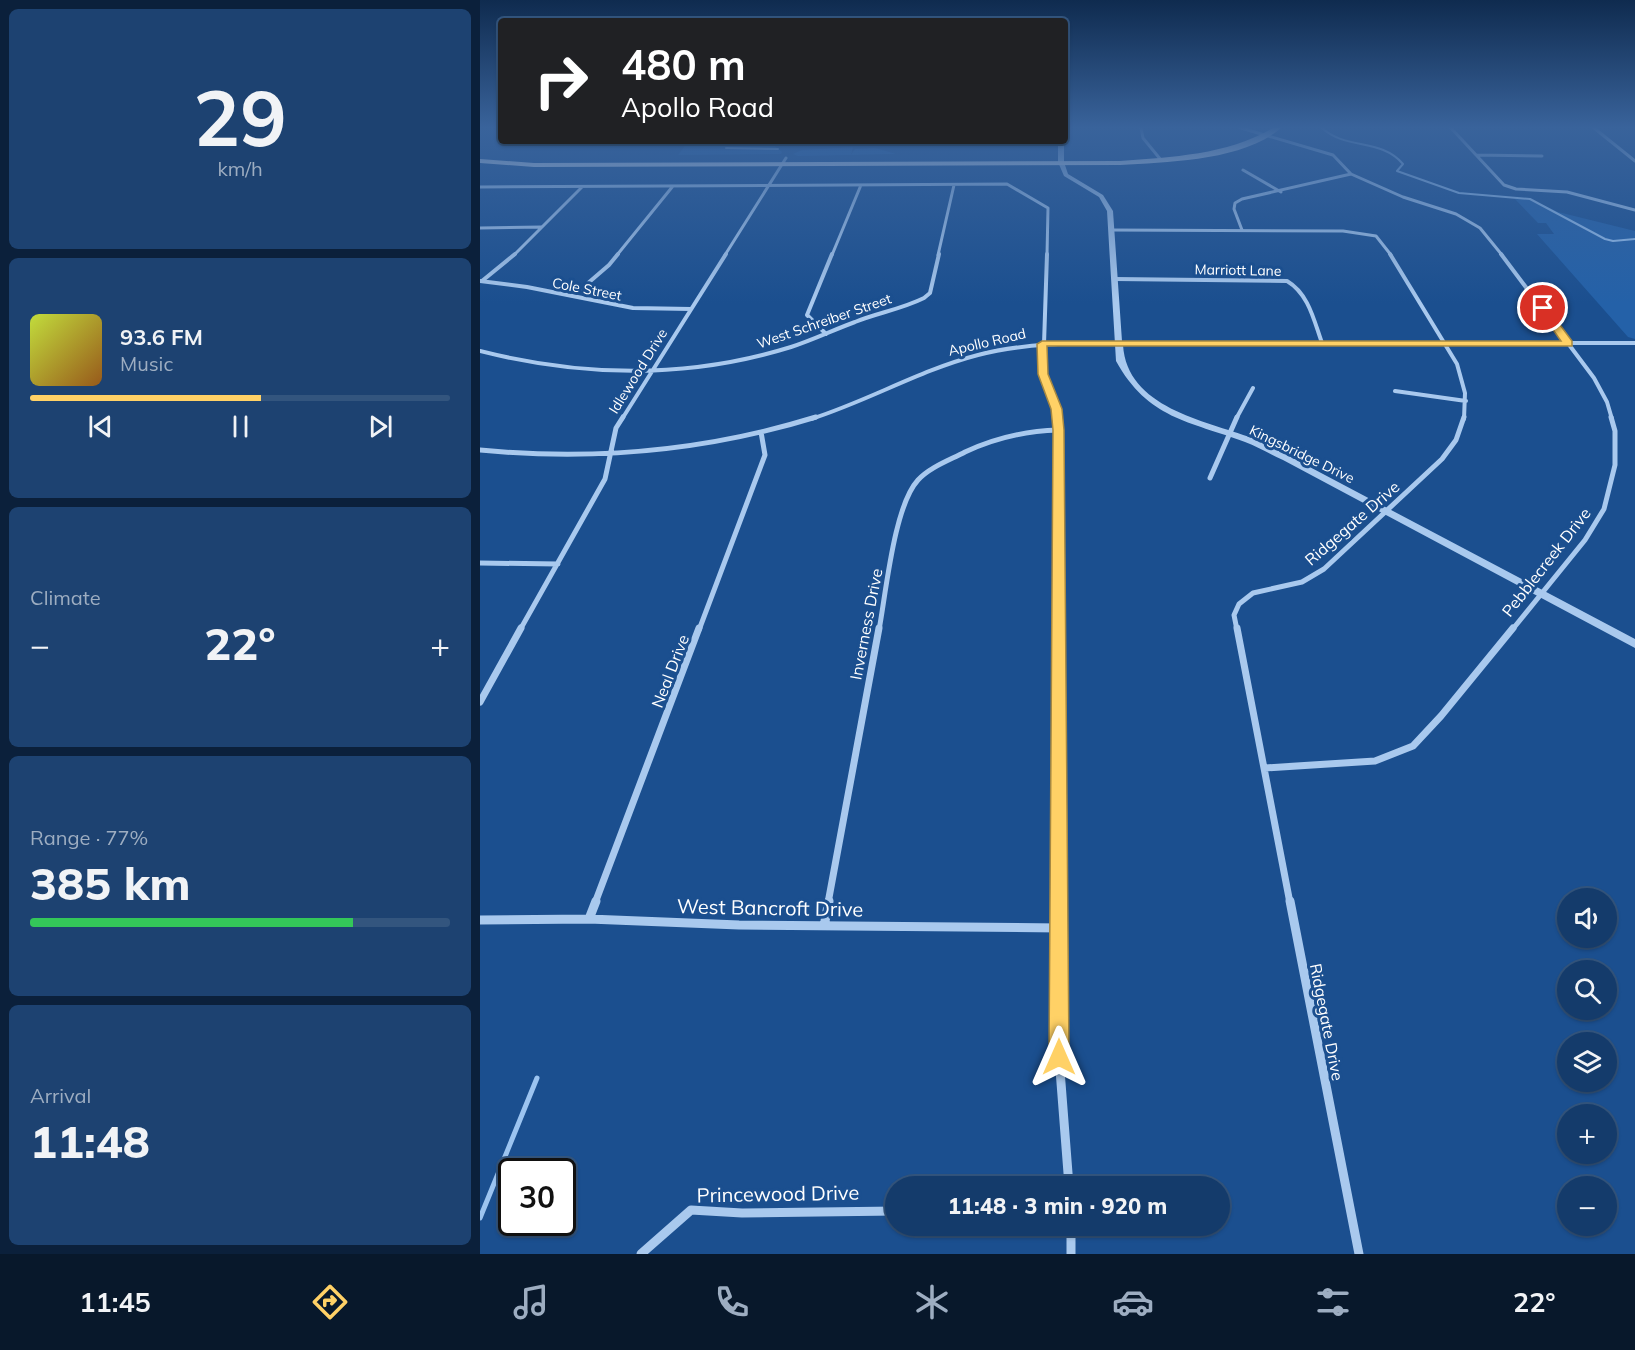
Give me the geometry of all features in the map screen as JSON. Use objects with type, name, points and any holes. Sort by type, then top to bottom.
[{"type":"street","points":[[480,187],[626,187]]},
{"type":"street","points":[[481,281],[514,255],[582,187]]},
{"type":"street","points":[[573,296],[609,265],[673,187]]},
{"type":"street","name":"Idlewood Drive","points":[[480,702],[605,480],[616,428],[766,187]]},
{"type":"street","points":[[826,334],[807,315],[809,305],[860,187]]},
{"type":"street","name":"West Schreiber Street","points":[[480,351],[516,362],[584,372],[651,372],[739,360],[826,334],[886,310],[916,302],[930,293],[954,187]]},
{"type":"street","points":[[1012,187],[1048,208],[1042,344],[1043,374],[1056,409],[1058,430],[1059,1057],[1068,1176]]},
{"type":"street","name":"Kingsbridge Drive","points":[[1085,187],[1101,196],[1108,204],[1120,361],[1124,371],[1142,394],[1185,420],[1230,434],[1276,453],[1635,644]]},
{"type":"street","points":[[1272,187],[1281,192]]},
{"type":"street","points":[[1242,230],[1234,208],[1235,203],[1242,199],[1302,187]]},
{"type":"street","name":"Pebblecreek Drive","points":[[1264,768],[1375,761],[1413,746],[1442,716],[1585,540],[1605,509],[1615,465],[1615,431],[1607,402],[1594,378],[1530,290],[1480,228],[1469,220],[1379,187]]},
{"type":"street","points":[[1508,187],[1567,192],[1635,210]]},
{"type":"street","points":[[480,228],[541,227]]},
{"type":"street","name":"Ridgegate Drive","points":[[1111,230],[1343,231],[1376,236],[1384,244],[1446,344],[1462,377],[1466,401],[1462,427],[1456,440],[1429,472],[1326,567],[1304,582],[1252,592],[1238,602],[1234,615],[1359,1254]]},
{"type":"street","name":"Marriott Lane","points":[[1115,279],[1287,281],[1295,284],[1303,295],[1322,343]]},
{"type":"street","name":"Cole Street","points":[[481,281],[633,308],[691,309]]},
{"type":"street","name":"Apollo Road","points":[[480,450],[546,455],[611,456],[705,443],[761,432],[859,403],[958,360],[1009,348],[1042,344],[1635,343]]},
{"type":"street","points":[[1210,478],[1252,388]]},
{"type":"street","points":[[1395,391],[1466,401]]},
{"type":"street","name":"Inverness Drive","points":[[824,926],[895,538],[907,497],[920,478],[983,443],[1007,435],[1035,430],[1058,430]]},
{"type":"street","name":"Neal Drive","points":[[589,919],[765,455],[761,432]]},
{"type":"street","points":[[480,563],[558,564]]},
{"type":"street","name":"West Bancroft Drive","points":[[480,920],[589,919],[824,926],[1060,928]]},
{"type":"street","name":"Princewood Drive","points":[[641,1254],[691,1210],[742,1213],[885,1211]]},
{"type":"street","points":[[1071,1236],[1071,1254]]},
{"type":"shaded area","points":[[1513,197],[1530,199],[1558,212],[1635,231],[1635,339],[1628,337],[1537,234],[1554,234],[1546,223],[1538,223]]},
{"type":"waterway","points":[[1441,187],[1459,193],[1530,199],[1605,239],[1613,241],[1635,239]]},
{"type":"waterway","points":[[480,1218],[537,1078]]},
{"type":"route","points":[[1059,1057],[1058,430],[1056,409],[1043,374],[1042,344],[1568,344],[1543,308]]}]
